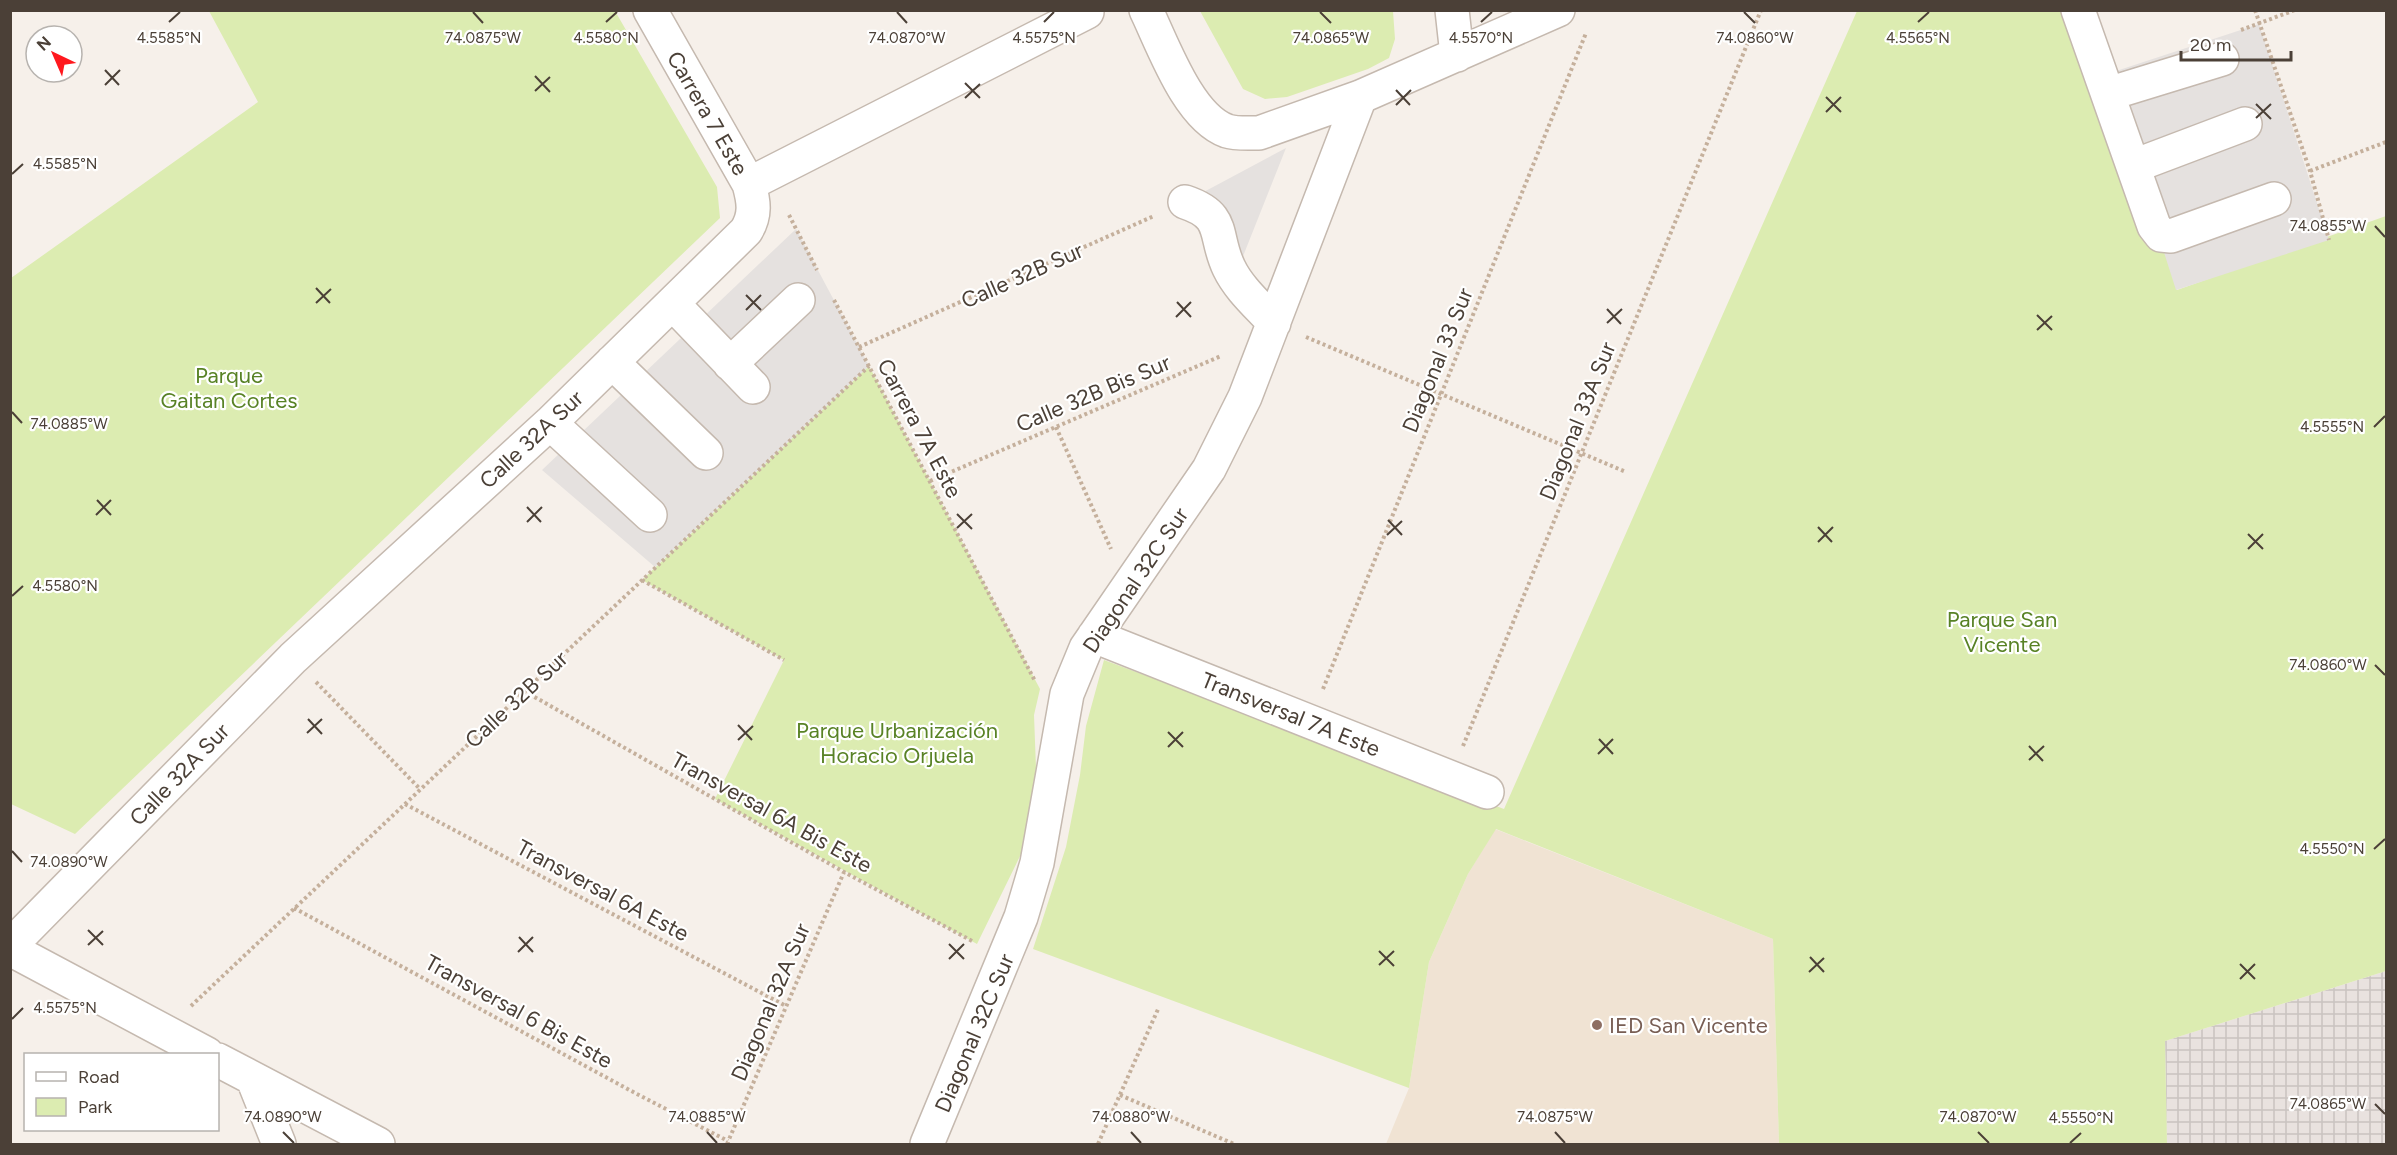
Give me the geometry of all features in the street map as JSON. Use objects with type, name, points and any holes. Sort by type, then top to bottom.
[{"type":"street","name":"Carrera 7 Este","points":[[650,10],[758,179]]},
{"type":"street","points":[[1146,10],[1185,89],[1204,116],[1227,131],[1259,133],[1360,97],[1558,10]]},
{"type":"street","points":[[1452,10],[1457,55]]},
{"type":"street","points":[[2078,10],[2154,226],[2161,235],[2170,236],[2274,199]]},
{"type":"street","points":[[758,179],[1087,12]]},
{"type":"street","points":[[2105,86],[2222,59]]},
{"type":"street","name":"Diagonal 32C Sur","points":[[927,1144],[1006,960],[1022,917],[1037,863],[1068,694],[1086,648],[1209,469],[1245,397],[1360,97]]},
{"type":"street","points":[[2134,166],[2245,124]]},
{"type":"street","name":"Calle 32A Sur","points":[[10,948],[293,658],[550,423],[746,231],[752,221],[758,179]]},
{"type":"street","points":[[1185,202],[1208,212],[1214,221],[1229,269],[1272,330]]},
{"type":"street","points":[[730,364],[798,300]]},
{"type":"street","points":[[673,304],[753,387]]},
{"type":"street","points":[[612,362],[706,453]]},
{"type":"street","points":[[550,423],[650,515]]},
{"type":"street","name":"Transversal 7A Este","points":[[1094,636],[1487,792]]},
{"type":"street","points":[[10,948],[205,1053]]},
{"type":"street","points":[[219,1061],[378,1144]]},
{"type":"street","points":[[253,1078],[279,1144]]},
{"type":"path","name":"Diagonal 33A Sur","points":[[1450,777],[1761,10]]},
{"type":"path","points":[[2255,10],[2310,171],[2329,240]]},
{"type":"path","name":"Diagonal 33 Sur","points":[[1310,722],[1586,32]]},
{"type":"path","points":[[2310,171],[2386,142]]},
{"type":"path","points":[[758,179],[822,278]]},
{"type":"path","name":"Calle 32B Sur","points":[[858,347],[1185,202]]},
{"type":"path","name":"Carrera 7A Este","points":[[832,298],[1061,729]]},
{"type":"path","name":"Calle 32B Bis Sur","points":[[930,480],[1056,427],[1272,330]]},
{"type":"path","points":[[1310,339],[1626,472]]},
{"type":"path","name":"Calle 32B Sur","points":[[164,1032],[869,366]]},
{"type":"path","points":[[1056,427],[1128,587]]},
{"type":"path","points":[[642,580],[784,660]]},
{"type":"path","points":[[293,658],[420,789]]},
{"type":"path","name":"Transversal 6A Bis Este","points":[[524,691],[844,872],[1006,960]]},
{"type":"path","name":"Transversal 6A Este","points":[[405,804],[786,1006]]},
{"type":"path","name":"Diagonal 32A Sur","points":[[728,1143],[844,872]]},
{"type":"path","name":"Transversal 6 Bis Este","points":[[294,908],[728,1143]]},
{"type":"path","points":[[1098,1144],[1159,1007]]},
{"type":"path","points":[[1120,1095],[1234,1144]]},
{"type":"shaded area","points":[[2259,24],[2329,240],[2176,290],[2107,74]]},
{"type":"shaded area","points":[[1286,148],[1228,294],[1185,202]]},
{"type":"shaded area","points":[[796,229],[869,366],[655,567],[542,470]]},
{"type":"shaded area","name":"IED San Vicente","points":[[1495,829],[1773,939],[1779,1144],[1386,1144],[1409,1088],[1429,962],[1468,874]]},
{"type":"shaded area","points":[[2386,971],[2386,1144],[2167,1144],[2165,1041]]},
{"type":"green space","name":"Parque Gaitan Cortes","points":[[209,11],[615,11],[717,187],[720,218],[75,834],[11,804],[11,278],[258,102]]},
{"type":"green space","points":[[1200,11],[1393,11],[1395,39],[1389,58],[1368,69],[1287,97],[1265,99],[1243,89]]},
{"type":"green space","name":"Parque San Vicente","points":[[1857,11],[2079,11],[2107,74],[2177,290],[2386,216],[2386,971],[2165,1041],[2167,1144],[1779,1144],[1773,939],[1496,829],[1468,874],[1429,962],[1409,1088],[1033,949],[1066,847],[1080,775],[1086,726],[1104,660],[1504,809]]},
{"type":"green space","name":"Parque Urbanización Horacio Orjuela","points":[[869,366],[1040,689],[1034,715],[1036,768],[1022,852],[977,944],[715,799],[784,660],[642,580]]},
{"type":"place","name":"IED San Vicente","points":[[1597,1025]]}]
